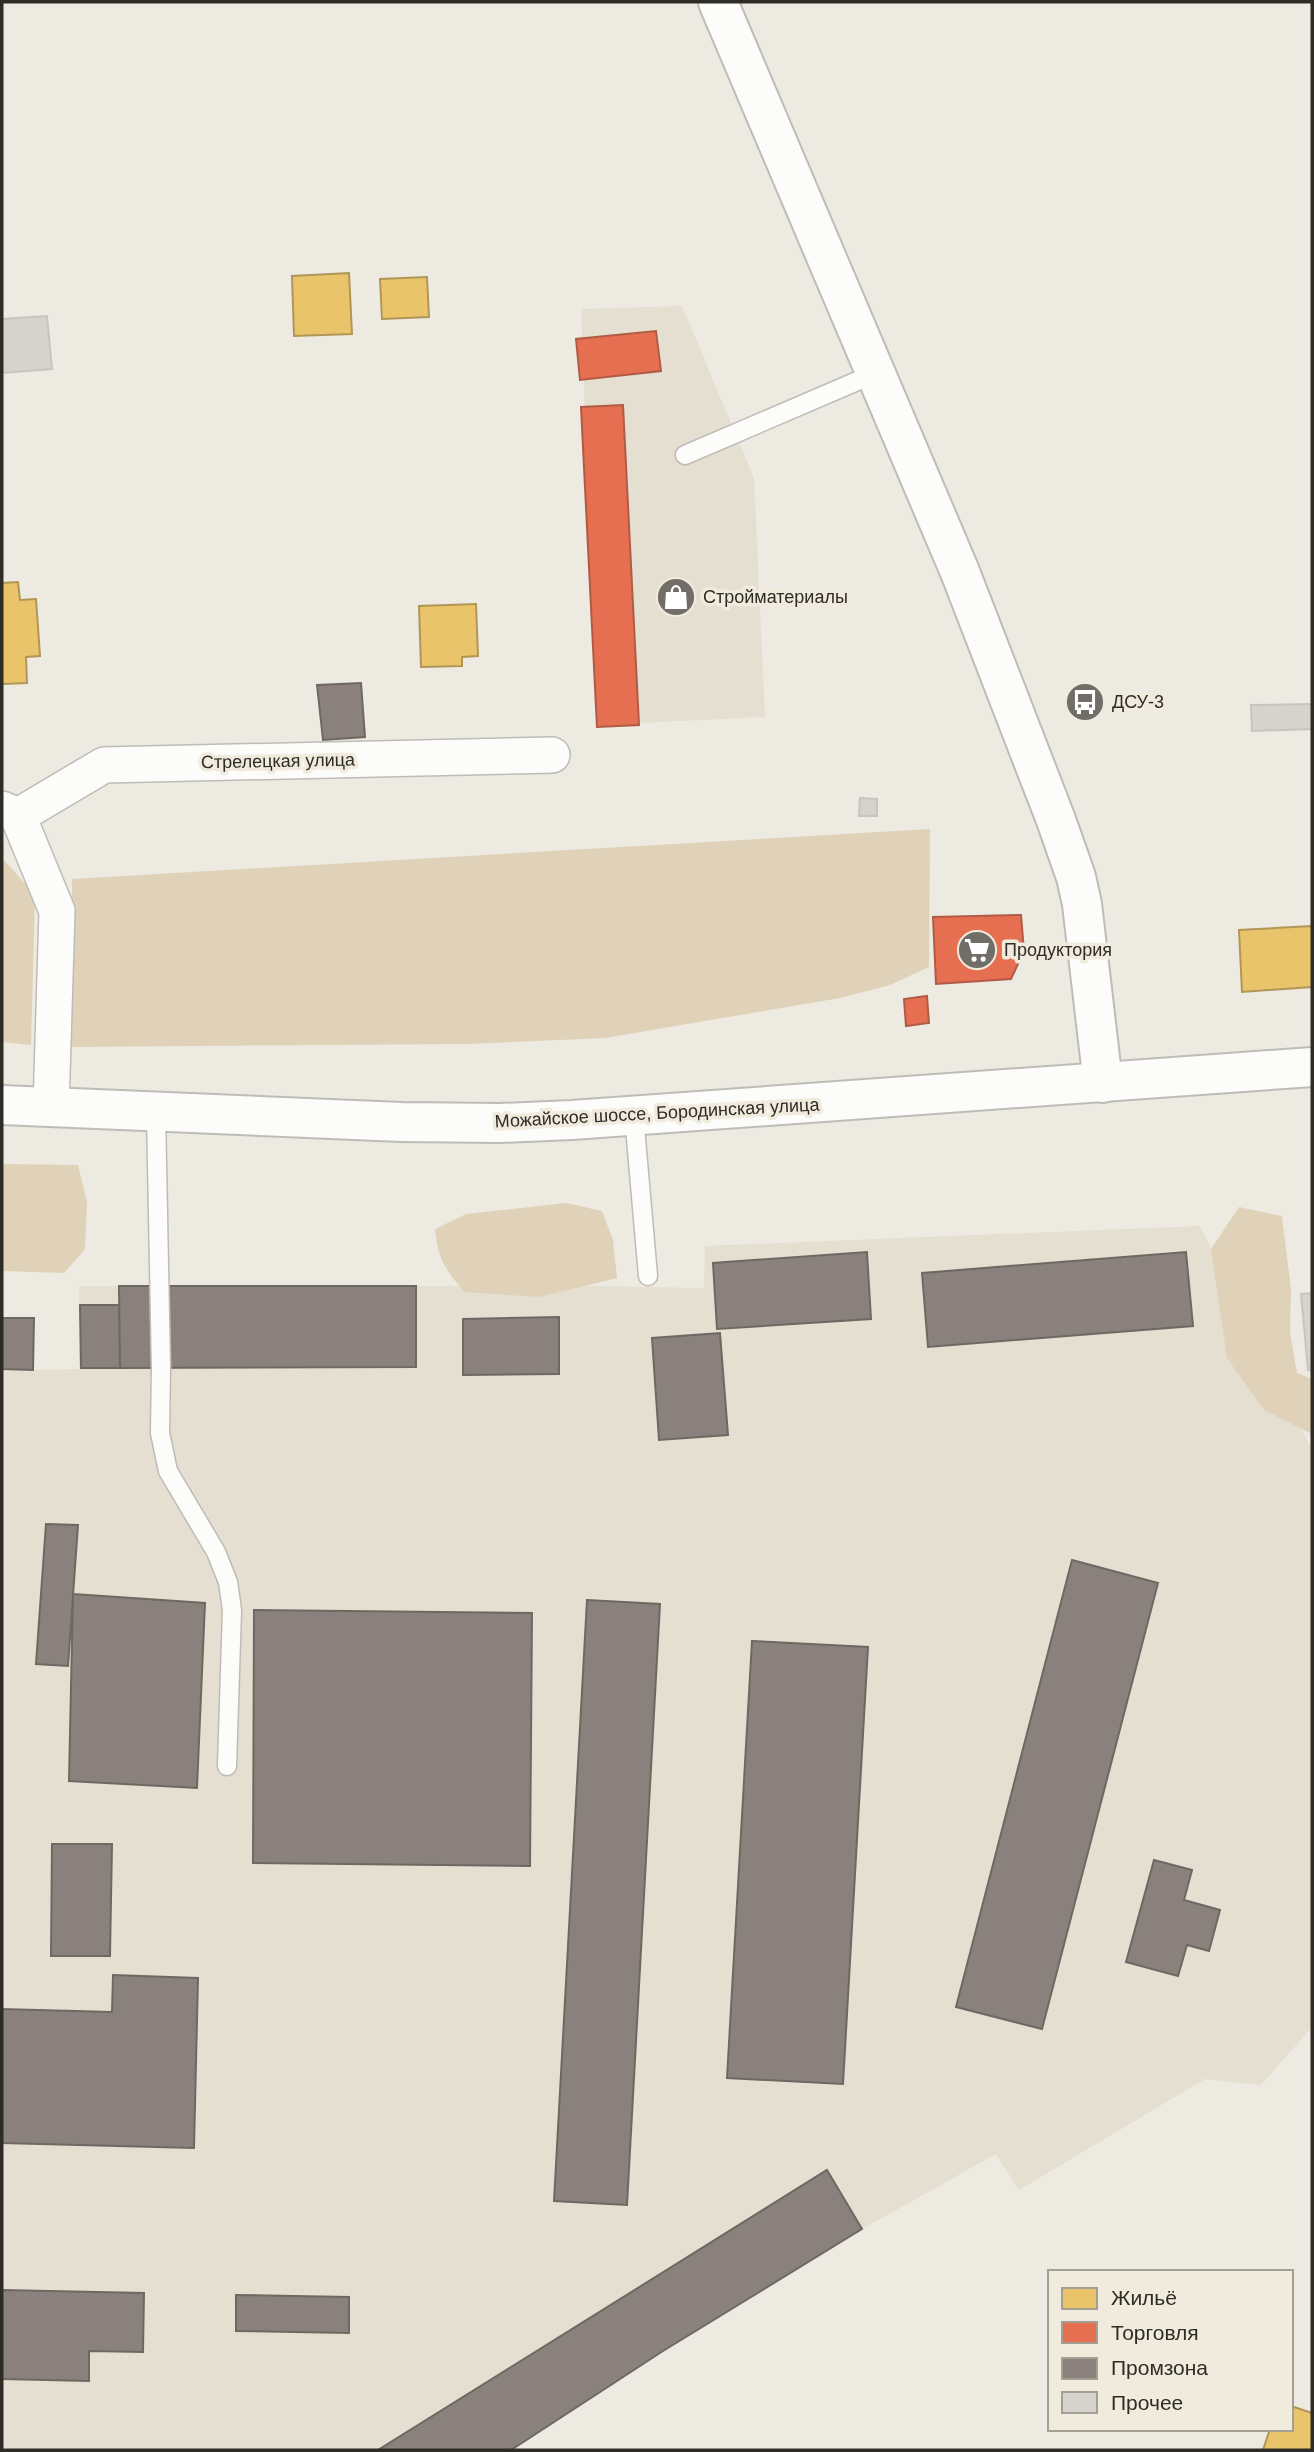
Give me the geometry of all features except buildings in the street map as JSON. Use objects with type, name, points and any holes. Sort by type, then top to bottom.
[{"type":"main road","points":[[718,2],[965,585],[1056,820],[1076,877],[1082,904],[1102,1083]]},
{"type":"main road","name":"Можайское шоссе, Бородинская улица","points":[[2,1105],[452,1123],[572,1120],[1312,1066]]},
{"type":"street","name":"Стрелецкая улица","points":[[51,1108],[57,911],[10,812],[104,765],[552,755]]},
{"type":"lane","points":[[685,455],[876,373]]},
{"type":"lane","points":[[156,1112],[160,1433],[168,1471],[216,1552],[228,1582],[232,1610],[227,1766]]},
{"type":"lane","points":[[634,1116],[648,1276]]},
{"type":"shaded area","name":"Стройматериалы","points":[[682,306],[754,478],[765,717],[597,725],[581,309]]},
{"type":"shaded area","points":[[930,829],[929,967],[890,985],[840,998],[605,1038],[467,1044],[66,1047],[72,979],[72,879]]},
{"type":"shaded area","points":[[2,861],[5,861],[35,895],[31,1045],[2,1042]]},
{"type":"shaded area","points":[[2,1164],[78,1165],[87,1202],[85,1249],[64,1273],[2,1271]]},
{"type":"shaded area","points":[[566,1203],[602,1211],[613,1240],[617,1278],[539,1297],[465,1292],[444,1264],[435,1229],[466,1214]]},
{"type":"shaded area","points":[[1239,1207],[1282,1216],[1291,1289],[1290,1332],[1297,1373],[1312,1379],[1312,1434],[1264,1410],[1227,1358],[1211,1249]]},
{"type":"shaded area","points":[[1200,1226],[1312,1449],[1312,2027],[1261,2085],[1205,2079],[1019,2190],[996,2154],[862,2229],[663,2351],[511,2450],[2,2450],[2,1318],[34,1318],[34,1370],[79,1369],[79,1286],[704,1288],[705,1246]]},
{"type":"place","name":"Стройматериалы","points":[[676,597]]},
{"type":"place","name":"ДСУ-3","points":[[1085,702]]},
{"type":"place","name":"Продуктория","points":[[977,950]]}]
